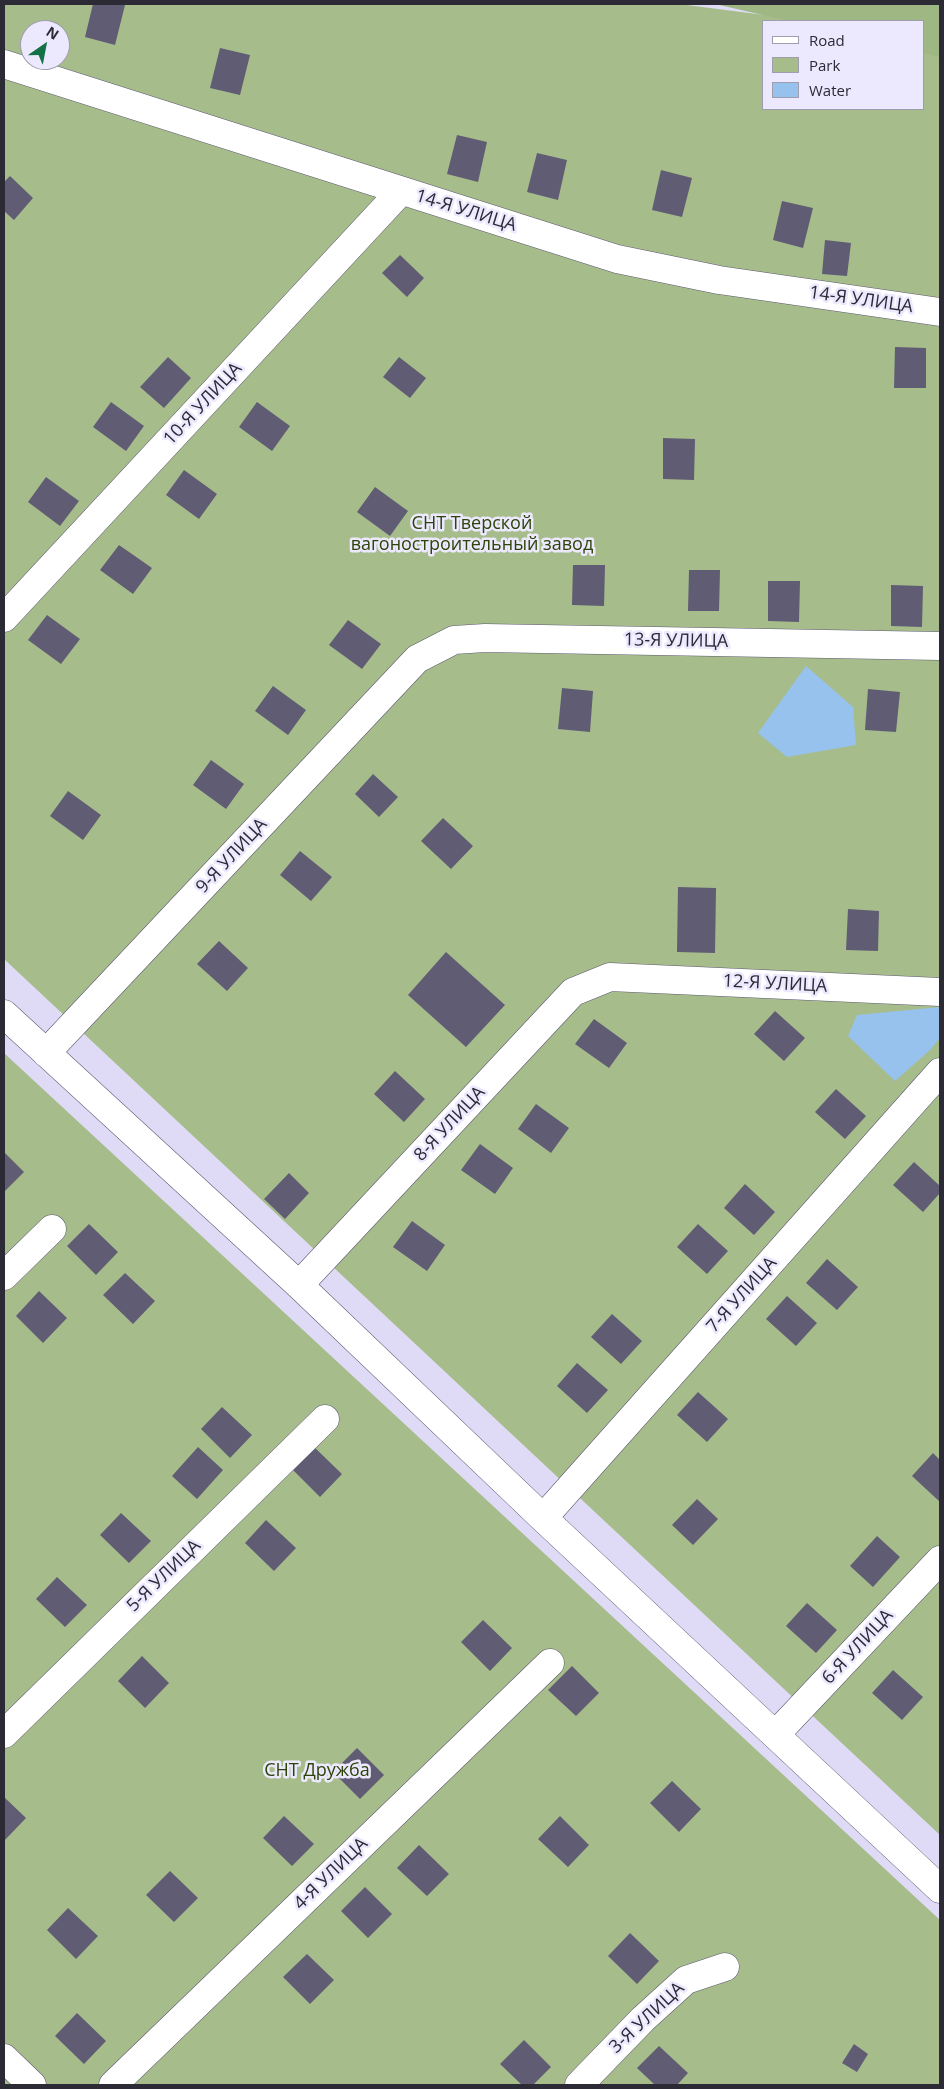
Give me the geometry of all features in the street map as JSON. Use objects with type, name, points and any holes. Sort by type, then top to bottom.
[{"type":"street","name":"14-Я УЛИЦА","points":[[4,64],[617,258],[719,280],[940,312]]},
{"type":"street","name":"10-Я УЛИЦА","points":[[4,618],[402,191]]},
{"type":"street","name":"13-Я УЛИЦА","points":[[417,659],[454,640],[486,638],[940,646]]},
{"type":"street","name":"9-Я УЛИЦА","points":[[46,1053],[417,659]]},
{"type":"street","name":"12-Я УЛИЦА","points":[[610,977],[940,992]]},
{"type":"street","name":"8-Я УЛИЦА","points":[[299,1284],[573,992],[610,977]]},
{"type":"street","points":[[4,1014],[299,1284],[543,1518],[940,1889]]},
{"type":"street","name":"7-Я УЛИЦА","points":[[543,1518],[940,1072]]},
{"type":"street","points":[[4,1276],[52,1229]]},
{"type":"street","name":"5-Я УЛИЦА","points":[[4,1734],[325,1419]]},
{"type":"street","name":"6-Я УЛИЦА","points":[[776,1734],[940,1560]]},
{"type":"street","name":"4-Я УЛИЦА","points":[[112,2085],[550,1663]]},
{"type":"street","name":"3-Я УЛИЦА","points":[[578,2085],[643,2019],[686,1980],[726,1967]]},
{"type":"street","points":[[4,2058],[32,2085]]},
{"type":"green space","name":"СНТ Тверской вагоностроительный завод","points":[[4,4],[679,4],[803,20],[762,20],[762,110],[924,110],[924,36],[940,38],[940,1835],[4,959]]},
{"type":"green space","points":[[715,4],[940,4],[940,57],[924,53],[924,20],[785,20]]},
{"type":"green space","name":"СНТ Дружба","points":[[4,1053],[940,1920],[940,2085],[4,2085]]},
{"type":"water","points":[[806,666],[853,707],[856,745],[787,757],[758,733]]},
{"type":"water","points":[[940,1007],[940,1038],[930,1050],[895,1081],[848,1036],[857,1015]]},
{"type":"building","points":[[93,4],[125,5],[115,45],[85,37]]},
{"type":"building","points":[[220,48],[250,55],[240,95],[210,88]]},
{"type":"building","points":[[457,135],[487,142],[478,182],[447,174]]},
{"type":"building","points":[[537,153],[567,160],[558,200],[527,192]]},
{"type":"building","points":[[661,170],[692,178],[682,217],[652,210]]},
{"type":"building","points":[[10,176],[33,198],[14,220],[4,211],[4,182]]},
{"type":"building","points":[[782,201],[813,208],[803,248],[773,240]]},
{"type":"building","points":[[825,240],[851,243],[847,276],[822,274]]},
{"type":"building","points":[[400,255],[424,278],[407,297],[382,273]]},
{"type":"building","points":[[895,347],[926,348],[926,388],[894,388]]},
{"type":"building","points":[[168,357],[191,378],[164,408],[140,387]]},
{"type":"building","points":[[399,357],[426,378],[410,398],[383,377]]},
{"type":"building","points":[[111,402],[144,426],[126,451],[93,427]]},
{"type":"building","points":[[257,402],[290,426],[272,451],[239,427]]},
{"type":"building","points":[[663,438],[695,439],[694,480],[663,479]]},
{"type":"building","points":[[184,470],[217,494],[199,519],[166,495]]},
{"type":"building","points":[[46,477],[79,501],[60,526],[28,502]]},
{"type":"building","points":[[375,487],[408,511],[390,536],[357,512]]},
{"type":"building","points":[[119,545],[152,568],[133,594],[100,570]]},
{"type":"building","points":[[573,565],[605,565],[604,606],[572,605]]},
{"type":"building","points":[[689,570],[720,570],[719,611],[688,611]]},
{"type":"building","points":[[768,581],[800,581],[799,622],[768,621]]},
{"type":"building","points":[[891,585],[923,586],[922,627],[891,626]]},
{"type":"building","points":[[47,615],[80,639],[61,664],[28,640]]},
{"type":"building","points":[[348,620],[381,644],[362,669],[329,645]]},
{"type":"building","points":[[273,686],[306,710],[288,735],[255,711]]},
{"type":"building","points":[[562,688],[593,691],[590,732],[558,729]]},
{"type":"building","points":[[868,689],[900,692],[896,732],[865,730]]},
{"type":"building","points":[[211,760],[244,784],[226,809],[193,785]]},
{"type":"building","points":[[373,774],[398,797],[379,817],[355,794]]},
{"type":"building","points":[[68,791],[101,815],[83,840],[50,816]]},
{"type":"building","points":[[443,818],[473,846],[451,869],[421,841]]},
{"type":"building","points":[[300,851],[332,877],[311,901],[280,875]]},
{"type":"building","points":[[678,887],[716,888],[715,953],[677,952]]},
{"type":"building","points":[[848,909],[879,911],[878,951],[846,950]]},
{"type":"building","points":[[219,941],[248,968],[227,991],[197,964]]},
{"type":"building","points":[[446,952],[505,1005],[466,1047],[408,995]]},
{"type":"building","points":[[775,1011],[805,1038],[784,1061],[754,1034]]},
{"type":"building","points":[[594,1019],[627,1043],[609,1068],[575,1044]]},
{"type":"building","points":[[395,1071],[425,1099],[404,1122],[374,1094]]},
{"type":"building","points":[[836,1089],[866,1116],[845,1139],[815,1112]]},
{"type":"building","points":[[536,1104],[569,1128],[551,1153],[518,1129]]},
{"type":"building","points":[[480,1144],[513,1168],[495,1194],[461,1170]]},
{"type":"building","points":[[4,1152],[24,1172],[4,1192]]},
{"type":"building","points":[[914,1162],[940,1186],[940,1193],[923,1212],[893,1185]]},
{"type":"building","points":[[289,1173],[309,1193],[285,1219],[264,1199]]},
{"type":"building","points":[[745,1184],[775,1212],[754,1235],[724,1208]]},
{"type":"building","points":[[412,1221],[445,1245],[427,1271],[393,1247]]},
{"type":"building","points":[[89,1224],[118,1252],[96,1275],[67,1246]]},
{"type":"building","points":[[698,1224],[728,1251],[707,1274],[677,1247]]},
{"type":"building","points":[[827,1259],[858,1287],[837,1310],[806,1283]]},
{"type":"building","points":[[125,1273],[155,1301],[133,1324],[103,1295]]},
{"type":"building","points":[[39,1291],[67,1318],[43,1343],[16,1316]]},
{"type":"building","points":[[787,1296],[817,1323],[796,1346],[766,1319]]},
{"type":"building","points":[[612,1314],[642,1341],[621,1364],[591,1337]]},
{"type":"building","points":[[577,1363],[608,1390],[587,1413],[557,1386]]},
{"type":"building","points":[[698,1392],[728,1419],[707,1442],[677,1415]]},
{"type":"building","points":[[222,1407],[252,1435],[230,1458],[201,1429]]},
{"type":"building","points":[[313,1446],[342,1474],[320,1497],[291,1468]]},
{"type":"building","points":[[198,1447],[223,1470],[197,1499],[172,1476]]},
{"type":"building","points":[[933,1453],[940,1460],[940,1502],[912,1476]]},
{"type":"building","points":[[697,1499],[718,1519],[693,1545],[672,1525]]},
{"type":"building","points":[[121,1513],[151,1541],[129,1563],[100,1535]]},
{"type":"building","points":[[266,1520],[296,1548],[274,1571],[245,1543]]},
{"type":"building","points":[[877,1536],[900,1557],[873,1587],[850,1566]]},
{"type":"building","points":[[57,1577],[87,1605],[65,1627],[36,1599]]},
{"type":"building","points":[[807,1603],[837,1630],[816,1653],[786,1626]]},
{"type":"building","points":[[483,1620],[512,1648],[490,1671],[461,1642]]},
{"type":"building","points":[[142,1656],[169,1683],[145,1708],[118,1681]]},
{"type":"building","points":[[572,1666],[599,1693],[576,1716],[548,1690]]},
{"type":"building","points":[[893,1670],[923,1697],[902,1720],[872,1693]]},
{"type":"building","points":[[357,1748],[384,1775],[360,1799],[333,1772]]},
{"type":"building","points":[[672,1781],[701,1809],[679,1832],[650,1803]]},
{"type":"building","points":[[4,1797],[26,1818],[4,1841]]},
{"type":"building","points":[[284,1816],[314,1844],[292,1866],[263,1838]]},
{"type":"building","points":[[560,1816],[589,1845],[568,1867],[538,1839]]},
{"type":"building","points":[[419,1845],[449,1874],[427,1896],[397,1868]]},
{"type":"building","points":[[170,1871],[198,1898],[174,1922],[146,1895]]},
{"type":"building","points":[[365,1887],[392,1914],[368,1938],[341,1911]]},
{"type":"building","points":[[68,1908],[98,1936],[76,1959],[47,1930]]},
{"type":"building","points":[[630,1933],[659,1961],[637,1984],[608,1956]]},
{"type":"building","points":[[307,1954],[334,1980],[310,2004],[283,1977]]},
{"type":"building","points":[[77,2013],[106,2041],[84,2064],[55,2036]]},
{"type":"building","points":[[524,2040],[551,2067],[533,2085],[522,2085],[500,2064]]},
{"type":"building","points":[[854,2044],[868,2054],[857,2072],[842,2063]]},
{"type":"building","points":[[659,2046],[688,2073],[677,2085],[655,2085],[637,2068]]}]
